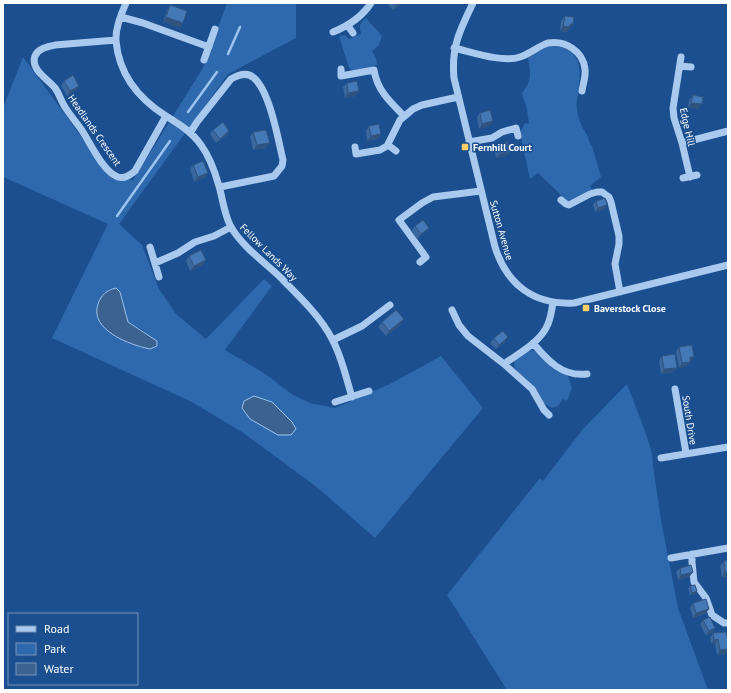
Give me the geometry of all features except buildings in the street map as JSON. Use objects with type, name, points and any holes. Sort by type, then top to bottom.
[{"type":"street","name":"Fellow Lands Way","points":[[126,3],[120,17],[116,40],[125,74],[133,87],[145,101],[190,132],[201,145],[211,163],[220,187],[226,216],[231,227],[241,240],[302,300],[328,332],[333,340],[352,397]]},
{"type":"street","points":[[333,32],[348,26],[357,19],[371,3]]},
{"type":"street","points":[[473,3],[458,35],[454,51],[510,59],[524,56],[548,43],[553,42],[564,44],[574,49],[583,61],[585,72],[582,91]]},
{"type":"street","points":[[120,17],[144,23],[209,47]]},
{"type":"street","points":[[348,26],[352,33]]},
{"type":"street","points":[[204,60],[215,30]]},
{"type":"street","name":"Headlands Crescent","points":[[116,40],[56,45],[46,48],[38,51],[35,56],[34,61],[36,69],[56,88],[70,116],[80,128],[104,164],[112,174],[120,178],[128,176],[135,171],[166,116]]},
{"type":"street","name":"Sutton Avenue","points":[[454,51],[453,68],[458,97],[495,247],[503,268],[513,281],[524,290],[538,298],[553,302],[574,303],[728,265]]},
{"type":"street","name":"Edge Hill","points":[[681,57],[673,108],[690,177]]},
{"type":"street","points":[[680,66],[691,67]]},
{"type":"street","points":[[340,69],[341,76],[374,70],[375,77],[381,91],[404,116]]},
{"type":"street","points":[[190,132],[196,122],[231,80],[238,74],[254,77],[272,111],[283,160],[282,166],[274,176],[220,187]]},
{"type":"street","points":[[355,147],[356,154],[380,150],[388,145],[395,128],[404,116],[413,109],[422,105],[458,97]]},
{"type":"street","points":[[469,142],[492,138],[502,132],[516,128],[518,136]]},
{"type":"street","points":[[682,143],[728,131]]},
{"type":"street","points":[[388,145],[396,151]]},
{"type":"street","points":[[420,262],[426,257],[399,220],[432,197],[481,191]]},
{"type":"street","points":[[561,200],[569,205],[596,192],[602,192],[609,196],[612,202],[619,236],[615,264],[620,292]]},
{"type":"street","points":[[155,263],[178,253],[195,242],[214,236],[231,227]]},
{"type":"street","points":[[150,247],[159,277]]},
{"type":"street","points":[[504,364],[533,343],[541,334],[548,324],[553,302]]},
{"type":"street","points":[[333,340],[362,326],[390,305]]},
{"type":"street","points":[[452,310],[459,324],[468,336],[504,364],[532,389],[544,410],[549,415]]},
{"type":"street","points":[[533,343],[547,359],[562,370],[574,374],[586,374]]},
{"type":"street","name":"South Drive","points":[[675,389],[686,453]]},
{"type":"street","points":[[335,402],[369,391]]},
{"type":"street","points":[[661,458],[728,447]]},
{"type":"street","points":[[671,558],[728,548]]},
{"type":"street","points":[[692,554],[694,582],[706,598],[712,615],[726,623],[723,632]]},
{"type":"green space","points":[[227,3],[296,3],[296,38],[228,74],[119,224],[142,245],[159,289],[176,314],[206,339],[264,279],[272,286],[225,350],[264,373],[293,395],[310,403],[335,408],[390,384],[441,356],[483,408],[375,538],[318,488],[242,432],[192,402],[52,338],[108,224],[3,177],[3,108],[23,57],[112,179],[133,180],[203,68]],"holes":[[[109,289],[120,292],[128,322],[144,331],[157,346],[150,349],[139,347]]]},
{"type":"green space","points":[[366,18],[382,36],[379,45],[372,51],[376,58],[377,65],[372,66],[371,68],[353,71],[349,68],[339,36],[345,35],[349,39],[361,34],[360,25]]},
{"type":"green space","points":[[549,46],[560,47],[568,50],[574,54],[577,60],[580,76],[577,103],[580,123],[592,146],[601,177],[590,186],[593,191],[569,203],[563,199],[559,193],[538,173],[530,179],[520,133],[525,123],[529,124],[527,109],[522,94],[530,77],[528,58],[541,49]]},
{"type":"green space","points":[[530,350],[535,351],[551,367],[568,376],[572,388],[567,401],[563,399],[558,406],[552,408],[548,406],[542,400],[533,385],[514,367],[514,362]]},
{"type":"green space","points":[[627,384],[652,453],[661,520],[678,608],[708,690],[507,690],[447,595],[540,478],[543,481],[583,429]]},
{"type":"water","points":[[116,288],[120,292],[128,322],[157,341],[157,346],[150,349],[132,344],[113,335],[105,329],[97,313],[98,304],[105,293]]},
{"type":"water","points":[[254,396],[272,402],[292,422],[296,429],[291,435],[278,435],[250,419],[242,408],[244,401]]},
{"type":"waterway","points":[[228,54],[240,27]]},
{"type":"waterway","points":[[188,112],[217,72]]},
{"type":"waterway","points":[[117,216],[170,141]]},
{"type":"place","name":"Fernhill Court","points":[[465,147]]},
{"type":"place","name":"Baverstock Close","points":[[586,308]]}]
